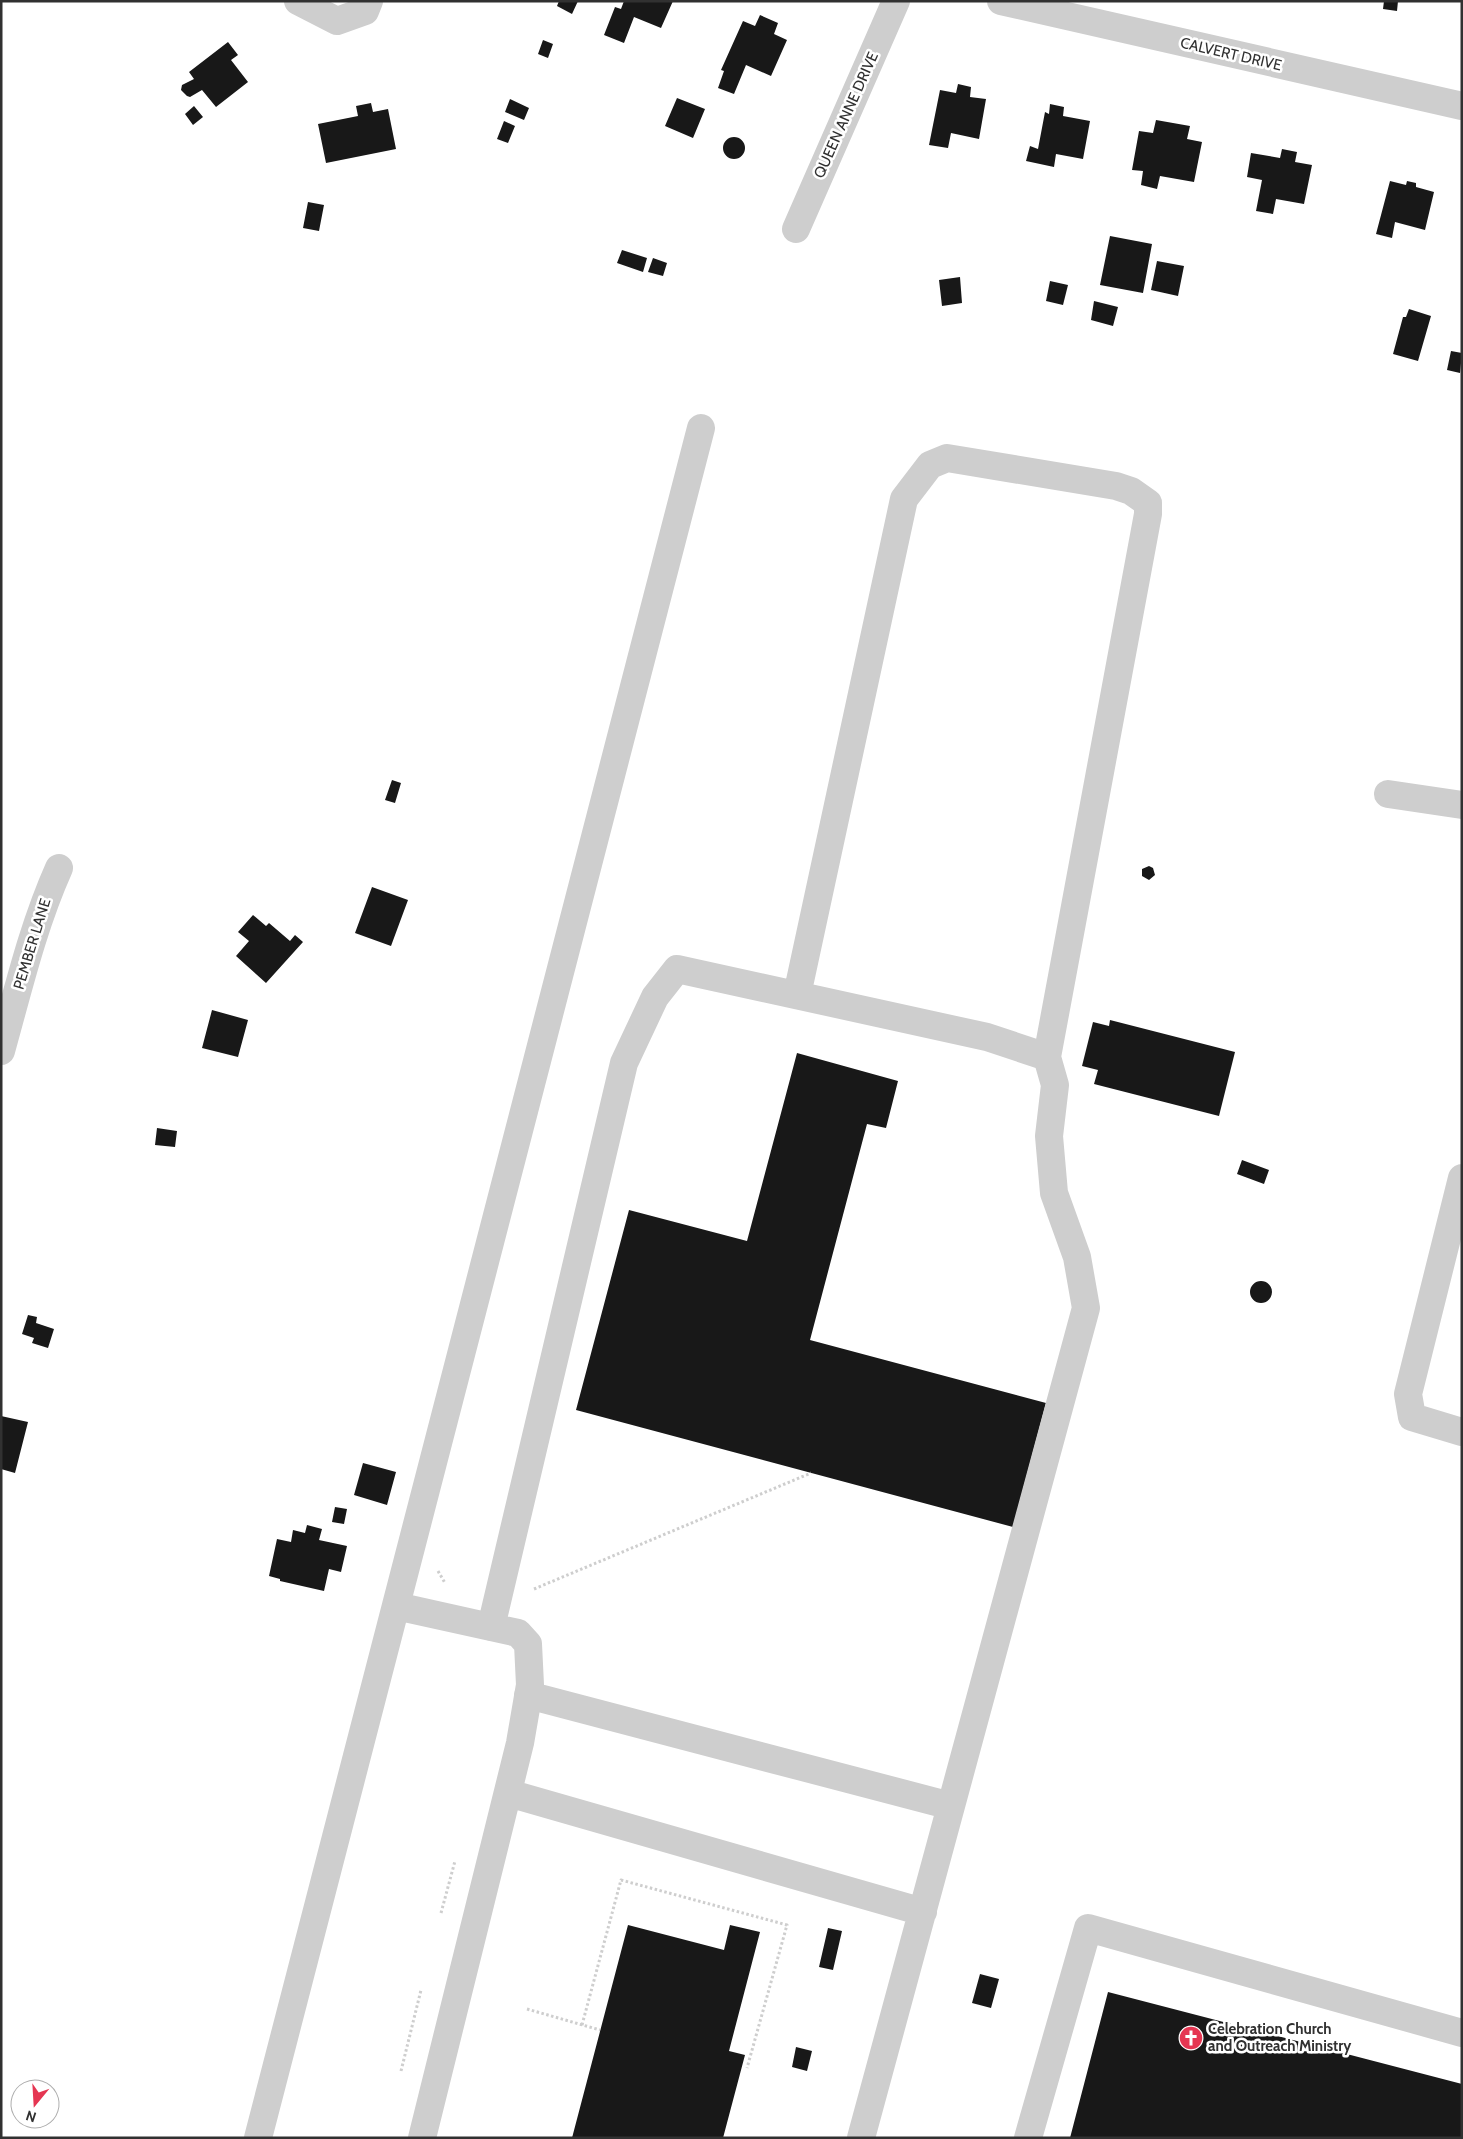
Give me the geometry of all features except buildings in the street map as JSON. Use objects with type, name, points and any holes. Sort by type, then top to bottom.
[{"type":"street","points":[[298,1],[337,21],[365,11],[369,1]]},
{"type":"street","name":"QUEEN ANNE DRIVE","points":[[796,230],[896,1]]},
{"type":"street","name":"CALVERT DRIVE","points":[[1001,1],[1462,106]]},
{"type":"street","points":[[258,2138],[701,428]]},
{"type":"street","points":[[797,995],[904,498],[930,465],[948,458],[1116,486],[1131,491],[1148,503],[1148,514],[1047,1057],[1055,1084],[1049,1136],[1054,1194],[1077,1257],[1086,1308],[861,2138]]},
{"type":"street","points":[[1388,794],[1462,805]]},
{"type":"street","name":"PEMBER LANE","points":[[1,1051],[48,891],[59,868]]},
{"type":"street","points":[[491,1627],[624,1063],[655,997],[677,969],[987,1037],[1047,1057]]},
{"type":"street","points":[[1462,1178],[1408,1394],[1412,1417],[1462,1432]]},
{"type":"street","points":[[396,1606],[518,1633],[528,1644],[530,1685],[520,1743],[422,2138]]},
{"type":"street","points":[[528,1695],[951,1806]]},
{"type":"street","points":[[508,1792],[922,1912]]},
{"type":"street","points":[[1028,2138],[1088,1928],[1462,2033]]},
{"type":"path","points":[[528,1591],[811,1473]]},
{"type":"path","points":[[582,2025],[621,1880],[787,1925],[747,2068]]},
{"type":"path","points":[[401,2071],[421,1990]]},
{"type":"path","points":[[527,2009],[600,2030]]},
{"type":"place","name":"Celebration Church and Outreach Ministry","points":[[1191,2038]]}]
